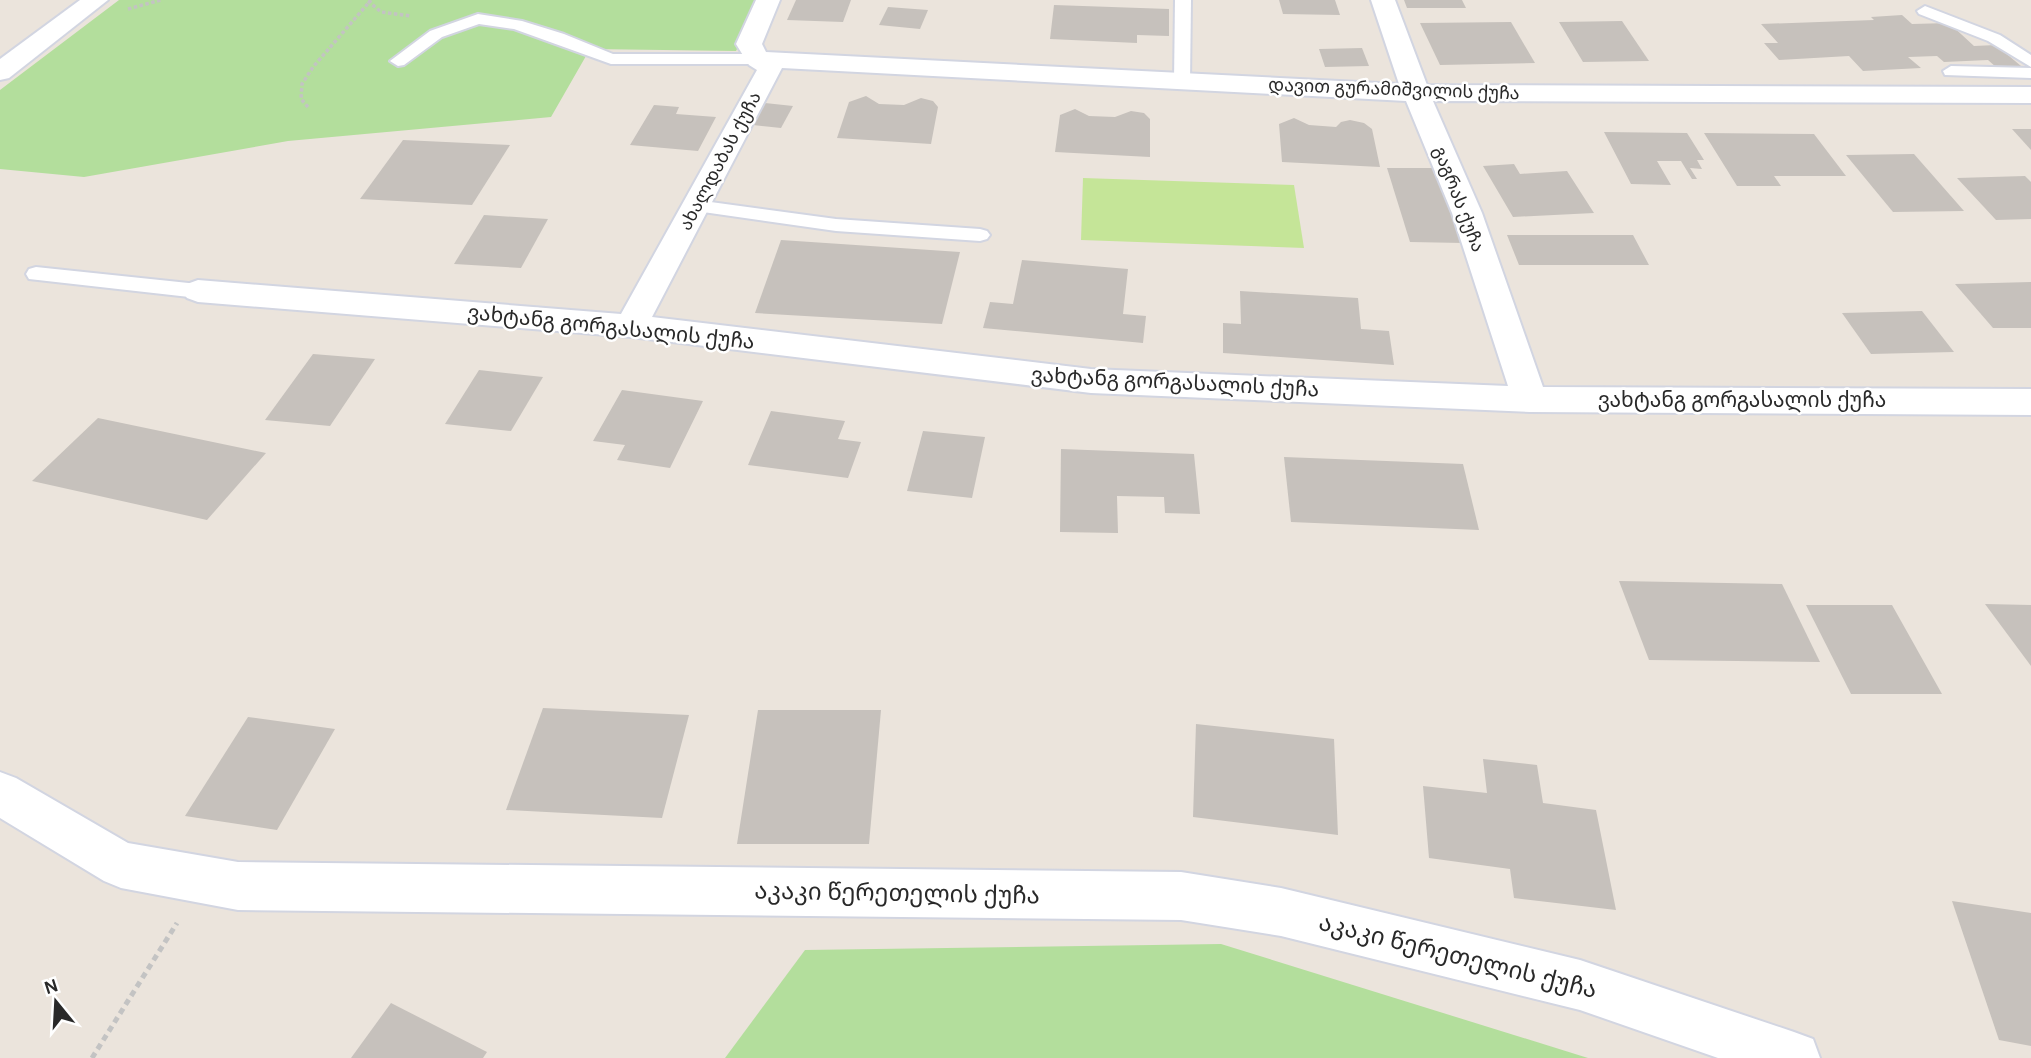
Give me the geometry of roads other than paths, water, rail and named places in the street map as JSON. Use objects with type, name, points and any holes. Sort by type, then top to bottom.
[{"type":"street","points":[[0,72],[96,0]]},
{"type":"street","name":"ახალდაბას ქუჩა","points":[[631,326],[770,70],[768,65],[758,59],[750,44],[768,0]]},
{"type":"street","name":"გაგრას ქუჩა","points":[[1383,0],[1416,93],[1467,214],[1530,399]]},
{"type":"street","name":"დავით გურამიშვილის ქუჩა","points":[[758,59],[1416,93],[2031,95]]},
{"type":"street","name":"ვახტანგ გორგასალის ქუჩა","points":[[198,291],[631,326],[1091,382],[1530,399],[2031,402]]},
{"type":"street","name":"აკაკი წერეთელის ქუჩა","points":[[0,793],[121,865],[238,886],[1181,896],[1281,912],[1580,985],[1794,1058]]},
{"type":"lane","points":[[1182,82],[1183,0]]},
{"type":"lane","points":[[1925,11],[1994,38],[2031,62]]},
{"type":"lane","points":[[398,61],[436,34],[478,19],[516,24],[558,37],[611,59],[758,59]]},
{"type":"lane","points":[[1951,71],[2031,72]]},
{"type":"lane","points":[[696,206],[813,223],[980,235]]},
{"type":"lane","points":[[36,274],[198,291]]}]
